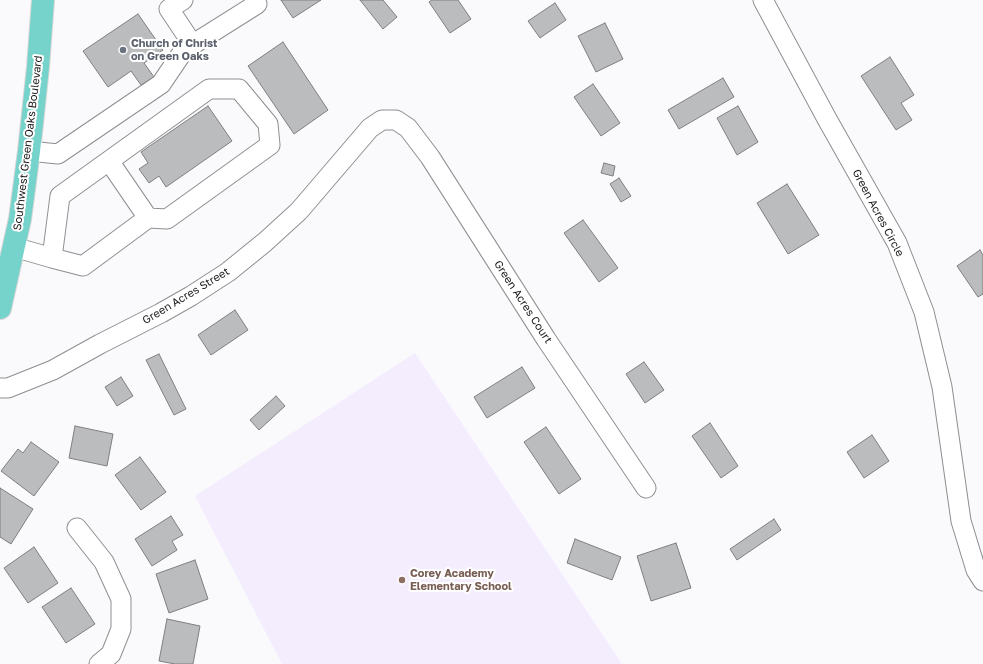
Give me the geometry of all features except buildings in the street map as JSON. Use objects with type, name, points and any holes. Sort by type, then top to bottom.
[{"type":"main road","name":"Southwest Green Oaks Boulevard","points":[[0,308],[20,219],[38,67],[43,0]]},
{"type":"street","points":[[183,0],[170,9],[193,45]]},
{"type":"street","points":[[29,151],[58,154],[161,84],[184,50],[257,4],[254,0]]},
{"type":"street","name":"Green Acres Circle","points":[[763,0],[896,243],[924,312],[942,387],[961,521],[976,570],[983,581]]},
{"type":"street","points":[[14,247],[52,258],[83,266],[148,218],[167,219],[270,144],[268,124],[239,89],[209,89],[60,196],[52,258]]},
{"type":"street","name":"Green Acres Street","points":[[0,388],[8,388],[53,370],[161,313],[228,272],[265,242],[299,211],[370,128],[382,120],[396,120]]},
{"type":"street","name":"Green Acres Court","points":[[396,120],[408,128],[430,157],[546,339],[646,488]]},
{"type":"street","points":[[109,161],[148,218]]},
{"type":"street","points":[[77,528],[104,562],[121,599],[121,629],[111,654],[99,664]]},
{"type":"shaded area","name":"Corey Academy Elementary School","points":[[415,353],[622,664],[282,664],[195,496]]},
{"type":"place","name":"Church of Christ on Green Oaks","points":[[123,50]]},
{"type":"place","name":"Corey Academy Elementary School","points":[[402,580]]}]
